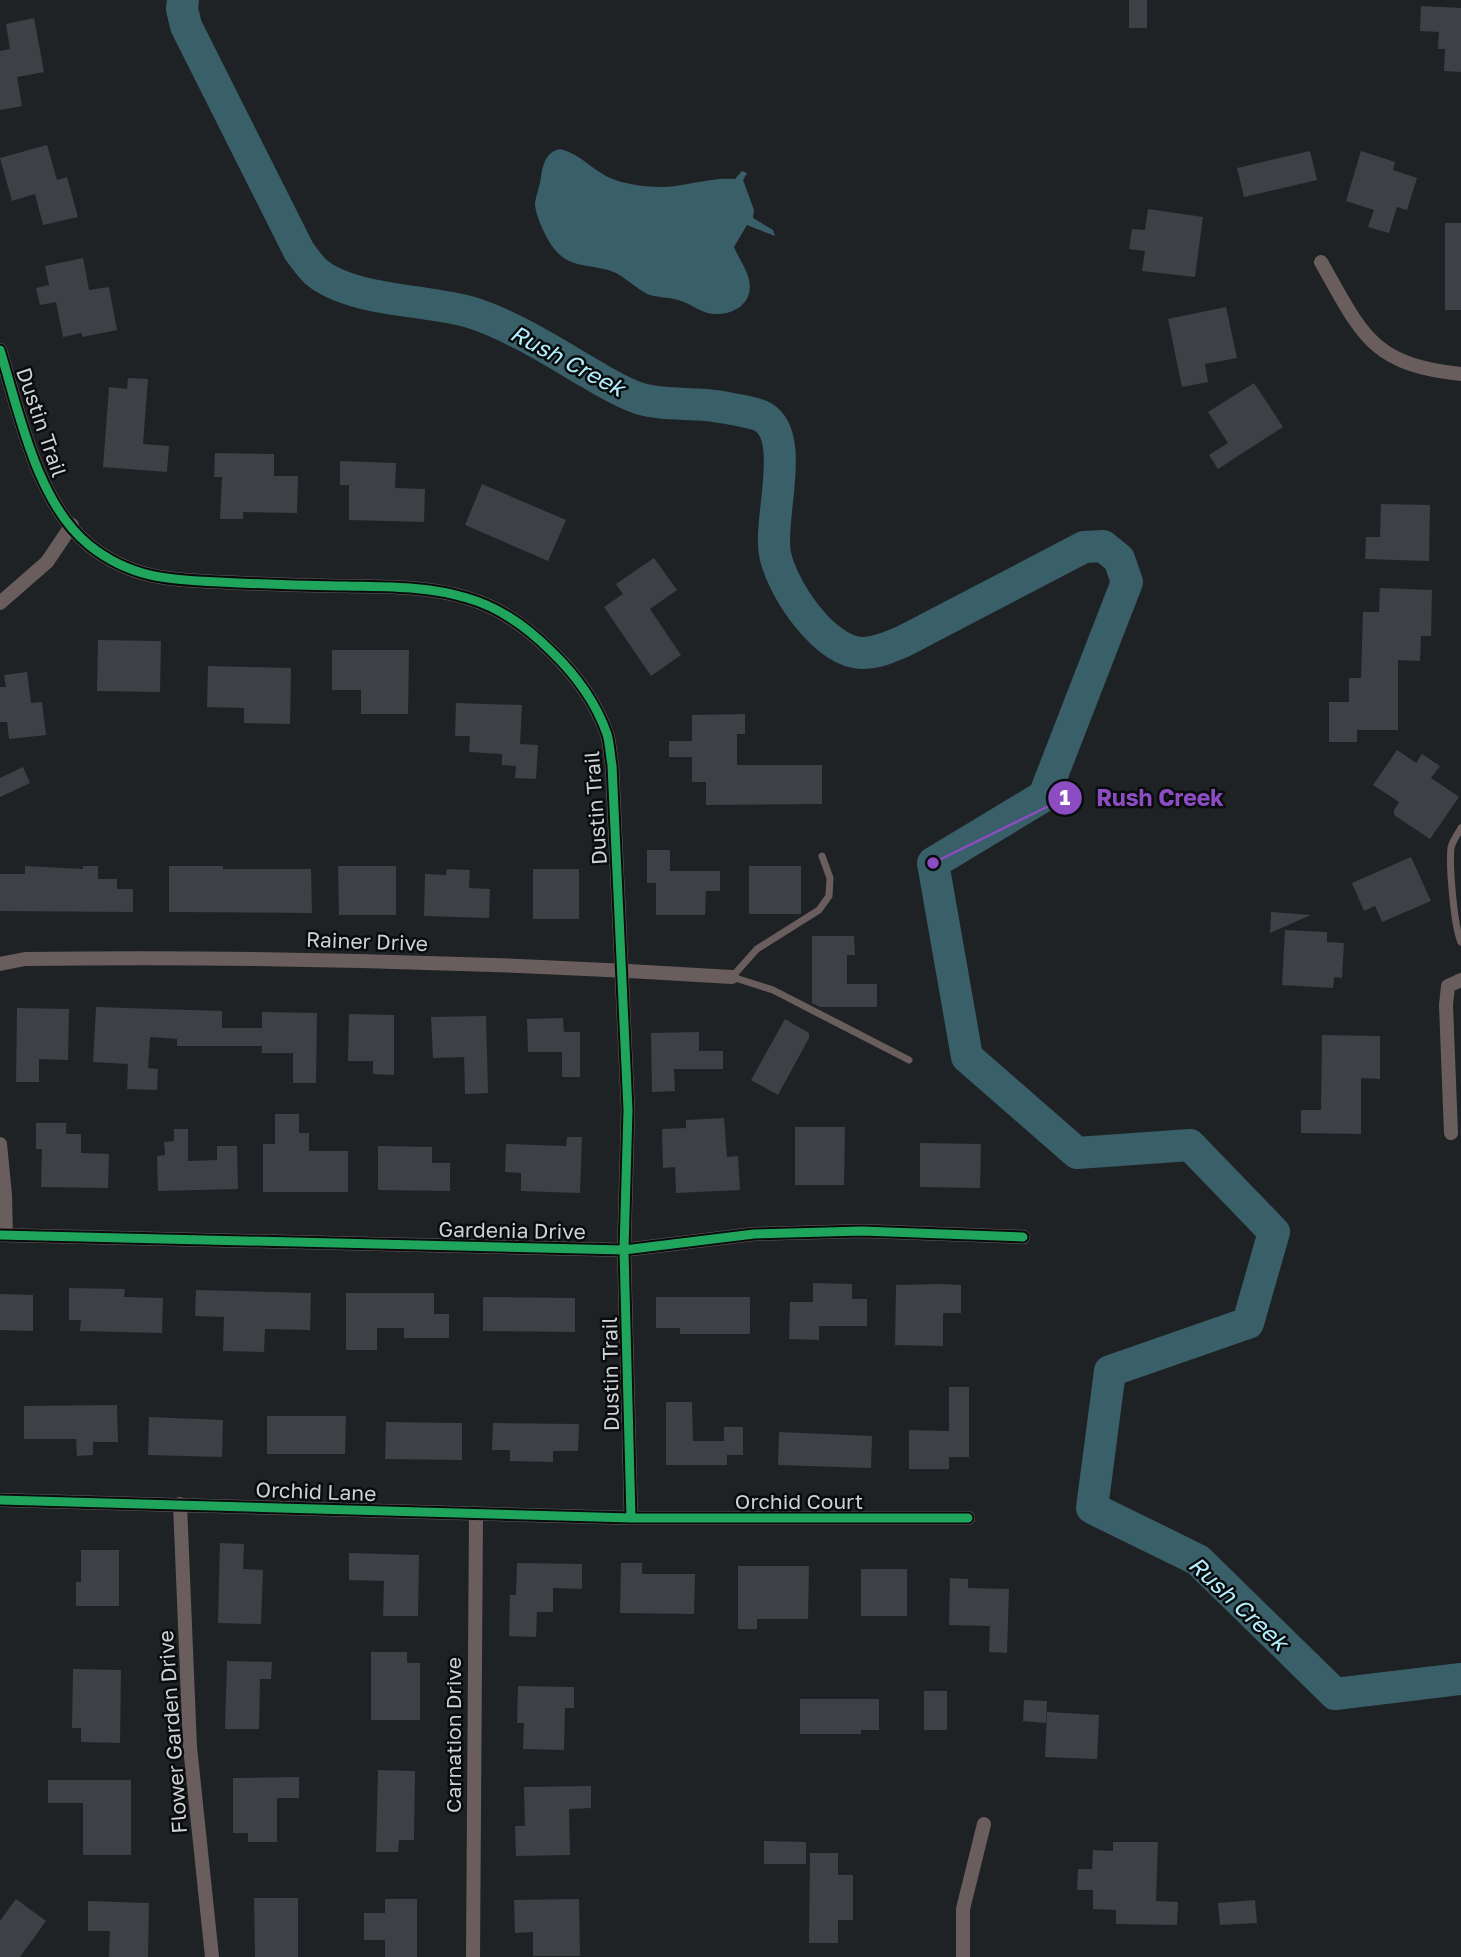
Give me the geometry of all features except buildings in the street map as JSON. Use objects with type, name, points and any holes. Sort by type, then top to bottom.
[{"type":"street","points":[[1321,262],[1358,327],[1379,349],[1411,365],[1461,374]]},
{"type":"street","name":"Dustin Trail","points":[[0,350],[29,447],[49,496],[87,544],[107,558],[157,579],[438,591],[485,604],[538,637],[565,664],[587,694],[607,735],[612,765],[628,1110],[624,1250],[631,1518]]},
{"type":"street","points":[[0,603],[47,562],[72,525]]},
{"type":"street","name":"Rainer Drive","points":[[0,964],[25,960],[197,957],[620,970],[732,977]]},
{"type":"street","points":[[1451,1133],[1446,1005],[1448,986],[1461,980]]},
{"type":"street","points":[[0,1144],[5,1195],[3,1235]]},
{"type":"street","name":"Gardenia Drive","points":[[3,1235],[624,1250],[767,1234],[862,1231],[1023,1237]]},
{"type":"street","name":"Orchid Lane","points":[[0,1500],[631,1518]]},
{"type":"street","name":"Flower Garden Drive","points":[[180,1504],[190,1746],[212,1957]]},
{"type":"street","name":"Carnation Drive","points":[[472,1957],[476,1514]]},
{"type":"street","name":"Orchid Court","points":[[631,1518],[968,1518]]},
{"type":"street","points":[[963,1957],[963,1909],[984,1824]]},
{"type":"lane","points":[[1461,828],[1451,845],[1455,916],[1461,942]]},
{"type":"lane","points":[[822,856],[830,878],[830,887],[829,896],[819,910],[757,948],[732,977],[773,990],[909,1060]]},
{"type":"water","points":[[560,149],[577,156],[606,176],[641,186],[664,187],[735,179],[742,171],[747,173],[743,180],[754,210],[753,218],[773,230],[775,236],[747,225],[734,247],[750,288],[741,306],[721,314],[709,313],[678,300],[647,294],[616,273],[577,264],[563,257],[553,248],[546,236],[535,203],[546,159]]},
{"type":"waterway","name":"Rush Creek","points":[[183,0],[186,26],[299,251],[316,272],[349,289],[455,308],[489,319],[638,398],[663,403],[718,406],[763,417],[773,427],[780,460],[774,539],[779,568],[807,616],[833,642],[847,650],[861,653],[877,651],[902,642],[1084,547],[1103,546],[1119,559],[1127,582],[1044,796],[933,863],[967,1057],[1077,1153],[1190,1145],[1274,1232],[1248,1323],[1110,1371],[1092,1508],[1198,1560],[1335,1694],[1461,1679]]},
{"type":"cycle path","points":[[0,350],[23,428],[43,481],[71,527],[104,556],[135,571],[167,578],[407,588],[467,598],[502,613],[542,642],[576,679],[597,711],[607,734],[612,765],[628,1110],[624,1250],[631,1518]]},
{"type":"cycle path","points":[[0,1235],[624,1250],[754,1234],[862,1231],[1023,1237]]},
{"type":"cycle path","points":[[0,1500],[631,1518],[968,1518]]},
{"type":"place","name":"Rush Creek","points":[[933,863]]}]
